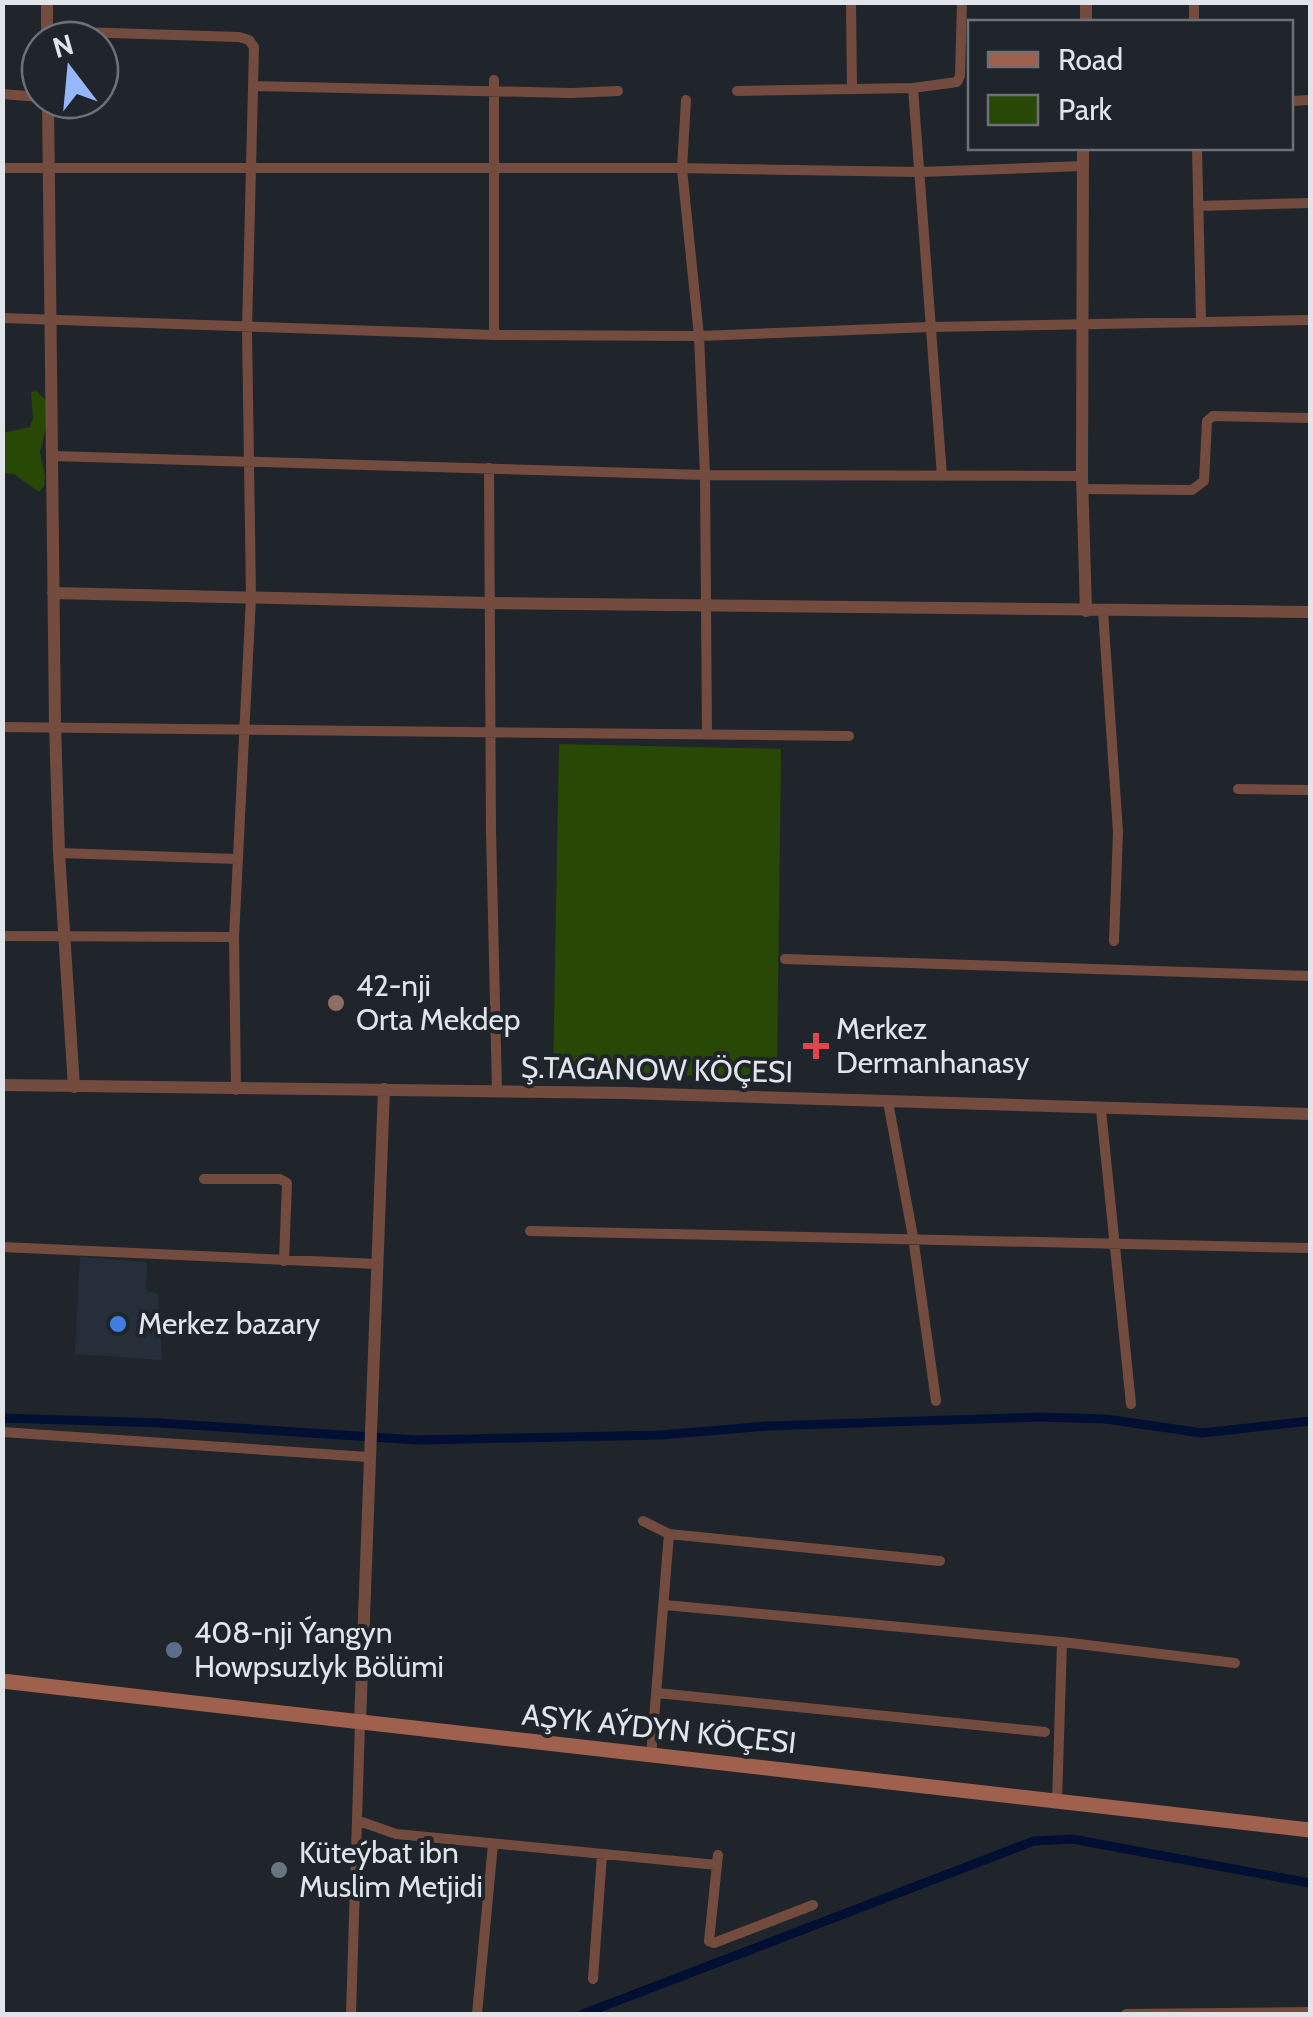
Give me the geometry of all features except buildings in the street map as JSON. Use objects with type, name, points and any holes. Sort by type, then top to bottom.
[{"type":"main road","name":"AŞYK AÝDYN KÖÇESI","points":[[2,1681],[1310,1830]]},
{"type":"street","points":[[851,2],[852,89]]},
{"type":"street","points":[[737,91],[950,84],[960,76],[962,2]]},
{"type":"street","points":[[120,36],[239,37],[254,47],[246,328],[250,598],[234,937],[236,1090]]},
{"type":"street","points":[[254,86],[494,86],[618,91]]},
{"type":"street","points":[[494,86],[494,335]]},
{"type":"street","points":[[913,88],[942,476]]},
{"type":"street","points":[[686,100],[682,168],[699,336],[706,475],[707,734]]},
{"type":"street","points":[[48,120],[55,725],[74,1087]]},
{"type":"street","points":[[1084,150],[1082,483],[1086,611]]},
{"type":"street","points":[[1197,150],[1200,321]]},
{"type":"street","points":[[2,168],[920,172],[1083,166]]},
{"type":"street","points":[[1198,206],[1310,203]]},
{"type":"street","points":[[2,318],[494,335],[699,336],[1310,320]]},
{"type":"street","points":[[53,456],[706,475],[942,476],[1192,490],[1204,481],[1207,421],[1213,416],[1310,418]]},
{"type":"street","points":[[489,468],[497,1091]]},
{"type":"street","points":[[53,592],[488,603],[1310,612]]},
{"type":"street","points":[[1103,611],[1118,832],[1114,940]]},
{"type":"street","points":[[2,727],[849,736]]},
{"type":"street","points":[[1238,789],[1310,790]]},
{"type":"street","points":[[59,854],[237,859]]},
{"type":"street","points":[[2,936],[234,937]]},
{"type":"street","points":[[785,959],[1310,976]]},
{"type":"street","name":"Ş.TAGANOW KÖÇESI","points":[[2,1085],[497,1091],[1310,1114]]},
{"type":"street","points":[[351,2014],[384,1089]]},
{"type":"street","points":[[888,1102],[913,1237],[936,1401]]},
{"type":"street","points":[[1101,1110],[1131,1404]]},
{"type":"street","points":[[204,1179],[280,1179],[287,1183],[284,1261]]},
{"type":"street","points":[[530,1231],[1310,1248]]},
{"type":"street","points":[[2,1247],[378,1264]]},
{"type":"street","points":[[2,1432],[368,1455]]},
{"type":"street","points":[[643,1521],[669,1534],[940,1561]]},
{"type":"street","points":[[651,1756],[669,1534]]},
{"type":"street","points":[[665,1605],[1235,1662]]},
{"type":"street","points":[[1057,1802],[1062,1642]]},
{"type":"street","points":[[658,1693],[1045,1732]]},
{"type":"street","points":[[358,1820],[396,1834],[602,1855],[718,1860],[709,1941],[714,1943],[812,1905]]},
{"type":"street","points":[[478,2014],[493,1844]]},
{"type":"street","points":[[594,1979],[602,1855]]},
{"type":"street","points":[[1126,2014],[1310,2012]]},
{"type":"shaded area","name":"Merkez bazary","points":[[80,1257],[147,1262],[146,1291],[158,1294],[162,1360],[75,1354]]},
{"type":"green space","points":[[36,391],[46,400],[47,424],[40,452],[44,486],[39,492],[14,474],[3,473],[2,433],[30,427],[31,392]]},
{"type":"green space","points":[[559,744],[781,749],[777,1076],[553,1074]]},
{"type":"waterway","points":[[2,1418],[160,1423],[418,1440],[661,1435],[768,1426],[1041,1417],[1106,1419],[1202,1433],[1310,1421]]},
{"type":"waterway","points":[[583,2014],[1034,1841],[1072,1839],[1310,1883]]},
{"type":"place","name":"42-nji Orta Mekdep","points":[[336,1003]]},
{"type":"place","name":"Merkez Dermanhanasy","points":[[816,1046]]},
{"type":"place","name":"Merkez bazary","points":[[118,1324]]},
{"type":"place","name":"408-nji Ýangyn Howpsuzlyk Bölümi","points":[[174,1650]]},
{"type":"place","name":"Küteýbat ibn Muslim Metjidi","points":[[279,1870]]}]
